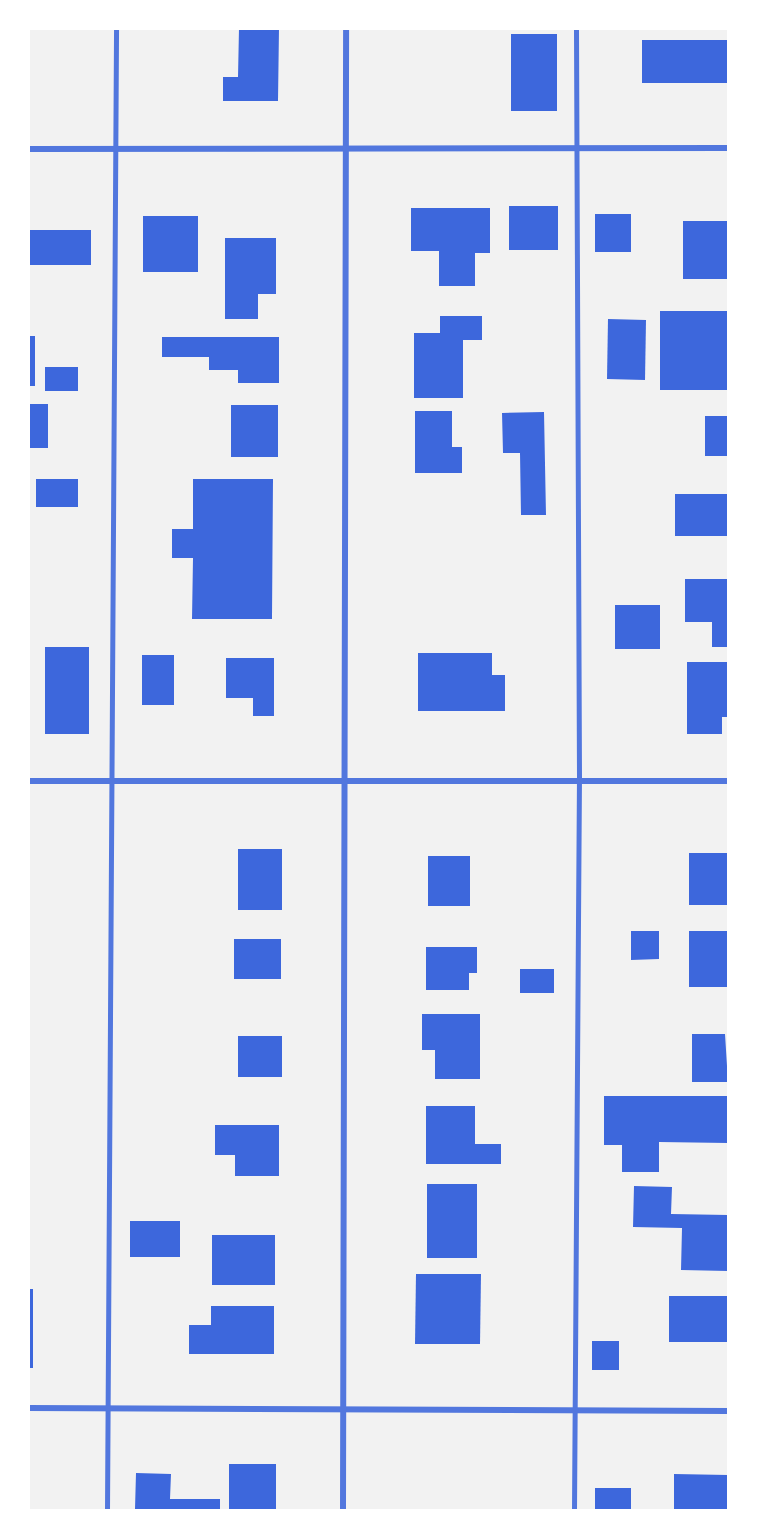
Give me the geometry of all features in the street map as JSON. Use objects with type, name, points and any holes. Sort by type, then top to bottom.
[{"type":"street","points":[[343,1510],[341,779],[346,28]]},
{"type":"street","points":[[28,149],[346,146],[729,148]]},
{"type":"street","points":[[28,780],[579,778],[729,781]]},
{"type":"street","points":[[28,1408],[107,1410],[575,1408],[729,1411]]},
{"type":"lane","points":[[107,1510],[116,28]]},
{"type":"lane","points":[[574,1510],[579,778],[576,28]]},
{"type":"building","points":[[239,28],[279,28],[278,101],[223,101],[223,77],[238,77]]},
{"type":"building","points":[[511,34],[557,34],[557,111],[511,111]]},
{"type":"building","points":[[642,40],[728,40],[728,83],[642,83]]},
{"type":"building","points":[[509,206],[558,206],[558,250],[509,250]]},
{"type":"building","points":[[411,208],[490,208],[490,253],[475,253],[475,286],[439,286],[439,251],[411,251]]},
{"type":"building","points":[[595,214],[631,214],[631,252],[595,252]]},
{"type":"building","points":[[143,216],[198,216],[198,272],[143,272]]},
{"type":"building","points":[[683,221],[728,221],[728,279],[683,279]]},
{"type":"building","points":[[28,230],[91,230],[91,265],[28,265]]},
{"type":"building","points":[[225,238],[276,238],[276,294],[258,294],[258,319],[225,319]]},
{"type":"building","points":[[660,311],[728,311],[728,390],[660,390]]},
{"type":"building","points":[[440,316],[482,316],[482,340],[463,340],[463,398],[414,398],[414,333],[440,333]]},
{"type":"building","points":[[608,319],[646,320],[645,380],[607,379]]},
{"type":"building","points":[[28,336],[35,336],[35,386],[28,386]]},
{"type":"building","points":[[162,337],[279,337],[279,383],[238,383],[238,370],[209,370],[209,357],[162,357]]},
{"type":"building","points":[[45,367],[78,367],[78,391],[45,391]]},
{"type":"building","points":[[28,404],[48,404],[48,448],[28,448]]},
{"type":"building","points":[[231,405],[278,405],[278,457],[231,457]]},
{"type":"building","points":[[415,411],[452,411],[452,447],[462,447],[462,473],[415,473]]},
{"type":"building","points":[[544,412],[546,515],[521,515],[520,453],[503,453],[502,413]]},
{"type":"building","points":[[705,416],[728,416],[728,456],[705,456]]},
{"type":"building","points":[[36,479],[78,479],[78,507],[36,507]]},
{"type":"building","points":[[193,479],[273,479],[272,619],[192,619],[193,558],[172,558],[172,529],[193,529]]},
{"type":"building","points":[[675,494],[728,494],[728,536],[675,536]]},
{"type":"building","points":[[685,579],[728,579],[728,647],[712,647],[712,622],[685,622]]},
{"type":"building","points":[[615,605],[660,605],[660,649],[615,649]]},
{"type":"building","points":[[45,647],[89,647],[89,734],[45,734]]},
{"type":"building","points":[[418,653],[492,653],[492,675],[505,675],[505,711],[418,711]]},
{"type":"building","points":[[142,655],[174,655],[174,705],[142,705]]},
{"type":"building","points":[[226,658],[274,658],[274,716],[253,716],[253,698],[226,698]]},
{"type":"building","points":[[687,662],[728,662],[728,717],[722,717],[722,734],[687,734]]},
{"type":"building","points":[[238,849],[282,849],[282,910],[238,910]]},
{"type":"building","points":[[689,853],[728,853],[728,905],[689,905]]},
{"type":"building","points":[[428,856],[470,856],[470,906],[428,906]]},
{"type":"building","points":[[631,931],[659,931],[659,959],[631,960]]},
{"type":"building","points":[[689,931],[728,931],[728,987],[689,987]]},
{"type":"building","points":[[234,939],[281,939],[281,979],[234,979]]},
{"type":"building","points":[[426,947],[477,947],[477,973],[469,973],[469,990],[426,990]]},
{"type":"building","points":[[520,969],[554,969],[554,993],[520,993]]},
{"type":"building","points":[[422,1014],[480,1014],[480,1079],[435,1079],[435,1050],[422,1050]]},
{"type":"building","points":[[692,1034],[725,1034],[728,1082],[692,1082]]},
{"type":"building","points":[[238,1036],[282,1036],[282,1077],[238,1077]]},
{"type":"building","points":[[604,1096],[728,1096],[728,1143],[659,1142],[659,1172],[622,1172],[622,1145],[604,1145]]},
{"type":"building","points":[[426,1106],[475,1106],[475,1144],[501,1144],[501,1164],[426,1164]]},
{"type":"building","points":[[215,1125],[279,1125],[279,1176],[235,1176],[235,1155],[215,1155]]},
{"type":"building","points":[[427,1184],[477,1184],[477,1258],[427,1258]]},
{"type":"building","points":[[634,1186],[672,1187],[671,1214],[728,1215],[728,1271],[681,1270],[682,1228],[633,1227]]},
{"type":"building","points":[[130,1221],[180,1221],[180,1257],[130,1257]]},
{"type":"building","points":[[212,1235],[275,1235],[275,1285],[212,1285]]},
{"type":"building","points":[[416,1274],[481,1274],[480,1344],[415,1344]]},
{"type":"building","points":[[28,1289],[33,1289],[33,1368],[28,1368]]},
{"type":"building","points":[[669,1296],[728,1296],[728,1342],[669,1342]]},
{"type":"building","points":[[211,1306],[274,1306],[274,1354],[189,1354],[189,1325],[211,1325]]},
{"type":"building","points":[[592,1341],[619,1341],[619,1370],[592,1370]]},
{"type":"building","points":[[229,1464],[276,1464],[276,1510],[229,1510]]},
{"type":"building","points":[[136,1473],[171,1474],[170,1499],[220,1499],[220,1510],[135,1509]]},
{"type":"building","points":[[674,1474],[728,1475],[728,1510],[674,1510]]},
{"type":"building","points":[[595,1488],[631,1488],[631,1510],[595,1510]]}]
